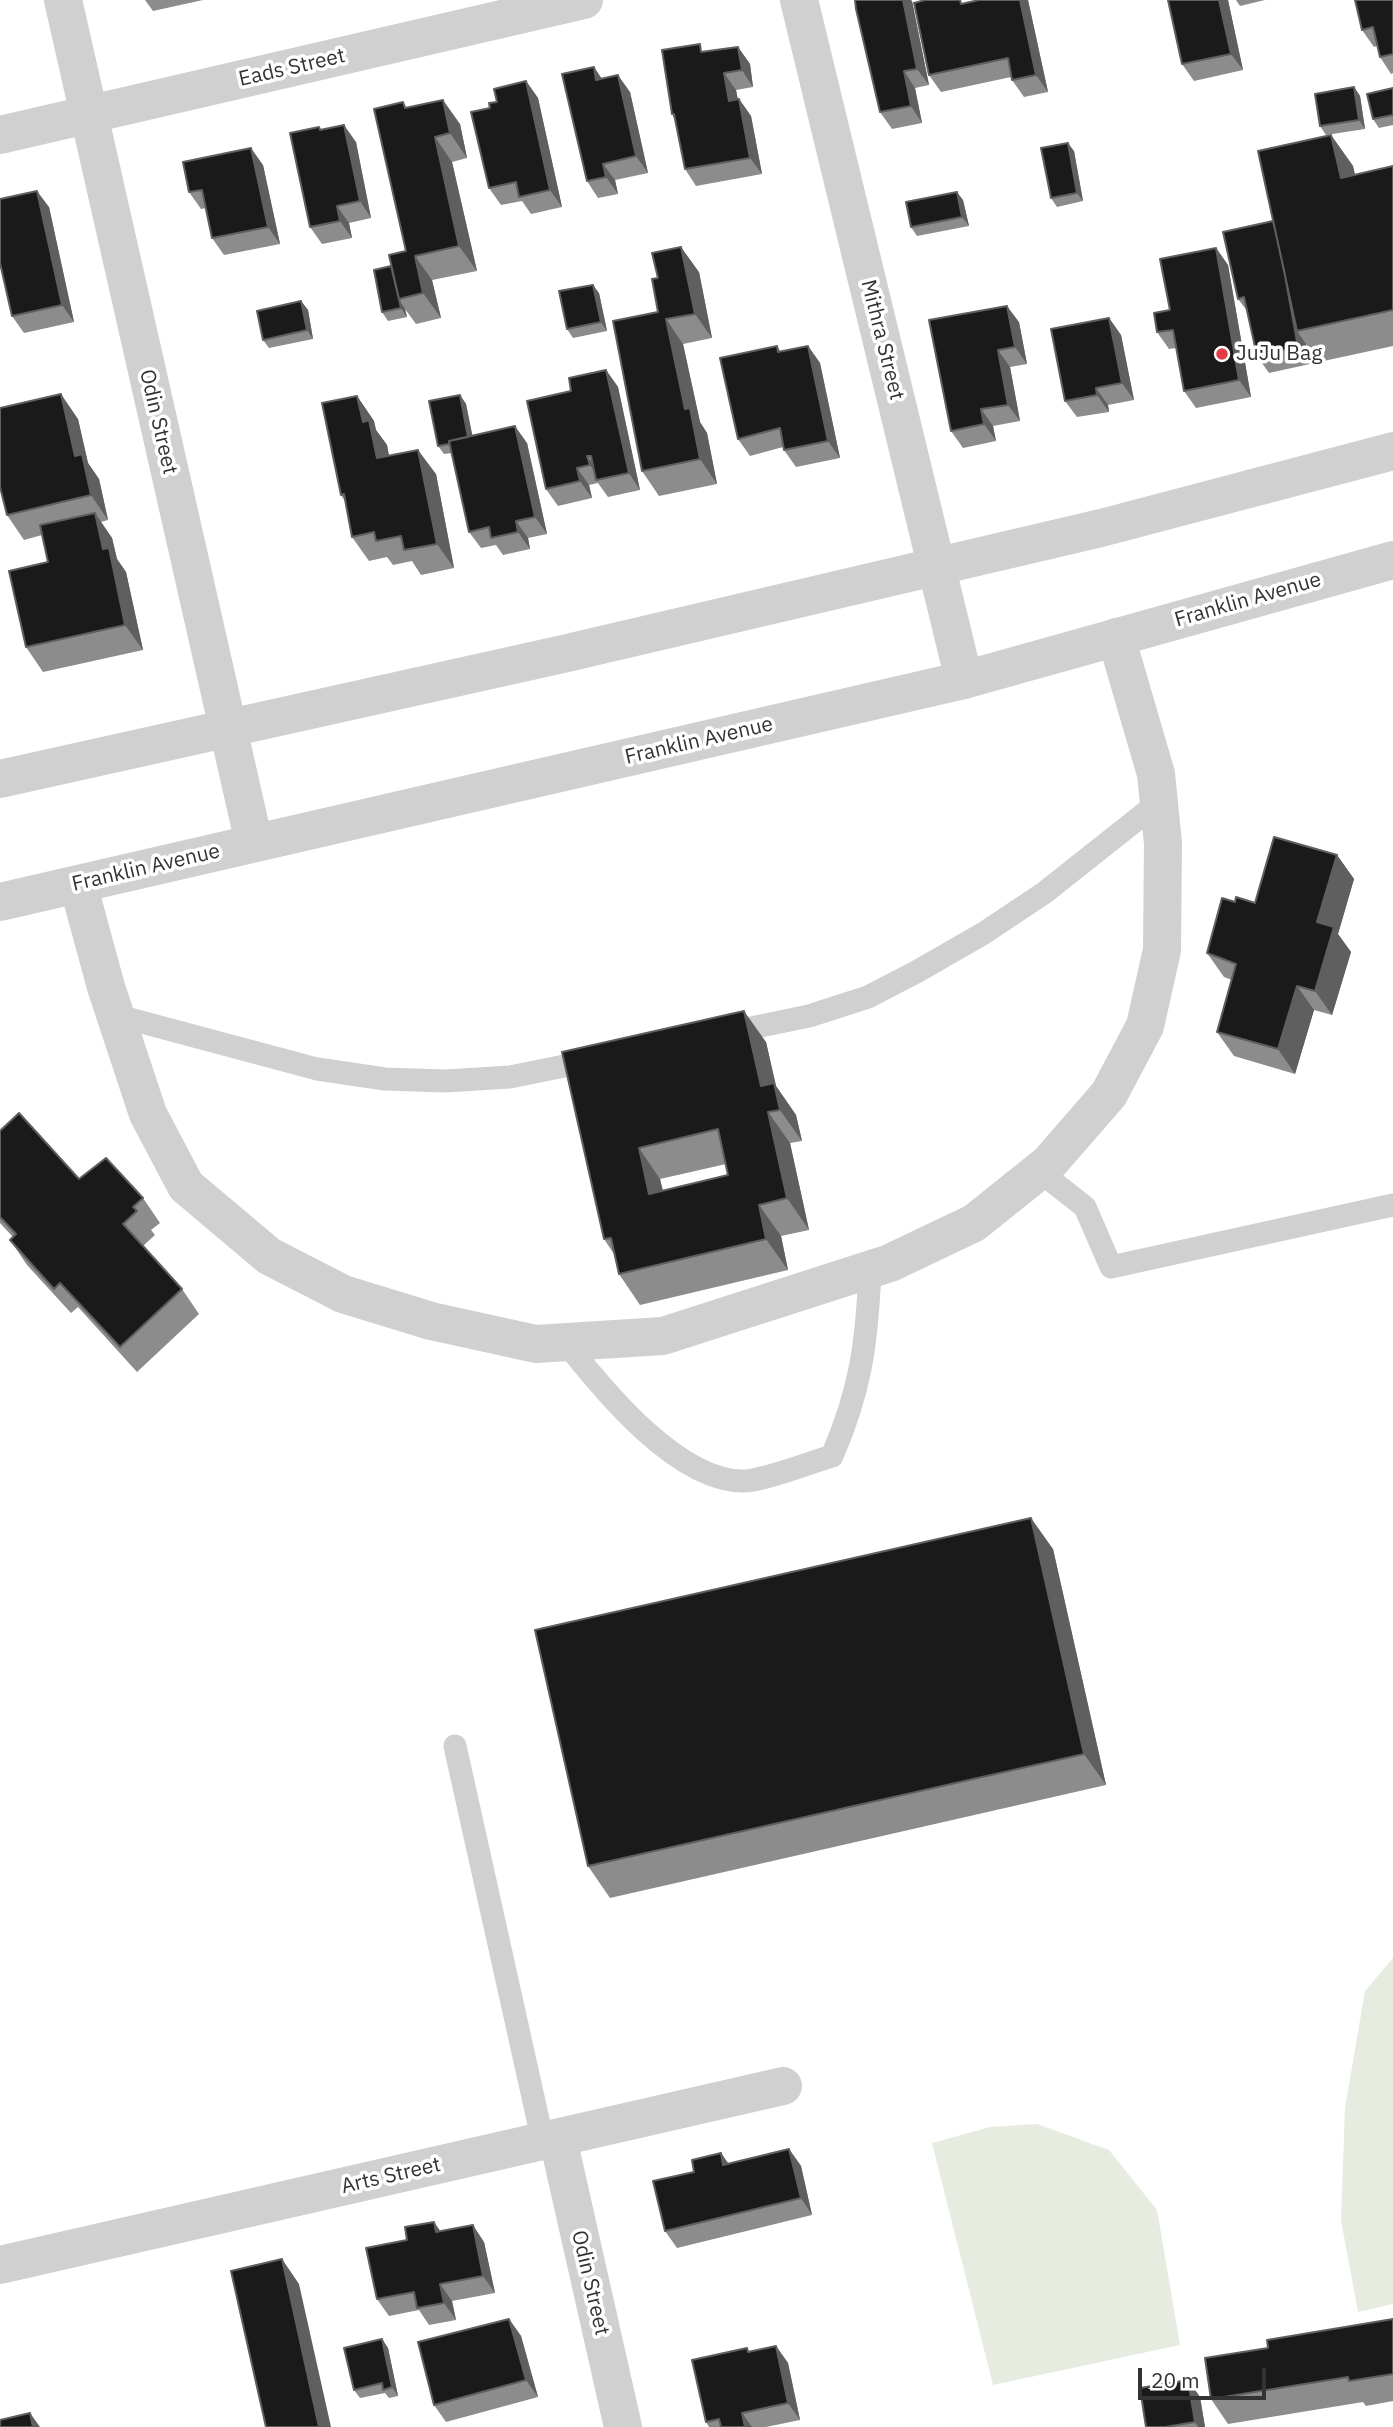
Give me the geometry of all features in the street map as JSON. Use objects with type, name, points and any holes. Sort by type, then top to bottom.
[{"type":"street","name":"Odin Street","points":[[63,0],[254,843]]},
{"type":"street","name":"Eads Street","points":[[0,135],[584,0]]},
{"type":"street","name":"Mithra Street","points":[[799,0],[964,680]]},
{"type":"street","points":[[0,779],[938,567],[1101,528],[1393,451]]},
{"type":"street","name":"Franklin Avenue","points":[[0,902],[964,680],[1393,560]]},
{"type":"street","points":[[78,884],[148,1114],[186,1186],[269,1256],[343,1294],[430,1321],[536,1345],[663,1336],[870,1270],[974,1223],[1039,1171],[1109,1094],[1145,1026],[1162,950],[1163,843],[1156,774],[1116,637]]},
{"type":"street","name":"Arts Street","points":[[0,2265],[783,2086]]},
{"type":"street","name":"Odin Street","points":[[550,2140],[623,2427]]},
{"type":"lane","points":[[700,1038],[808,1016],[868,997],[984,933],[1024,906],[1159,802]]},
{"type":"lane","points":[[116,1014],[317,1069],[385,1079],[445,1081],[510,1077],[618,1055]]},
{"type":"lane","points":[[1039,1171],[1085,1207],[1111,1267],[1393,1205]]},
{"type":"lane","points":[[566,1343],[607,1395],[685,1462],[722,1477],[745,1481],[832,1456],[858,1386],[867,1340],[870,1270]]},
{"type":"lane","points":[[455,1746],[550,2140]]},
{"type":"shaded area","points":[[1393,1958],[1393,2304],[1358,2312],[1341,2220],[1345,2108],[1365,1991]]},
{"type":"shaded area","points":[[1037,2124],[1109,2150],[1157,2210],[1180,2345],[993,2385],[932,2143],[990,2127]]},
{"type":"building","points":[[855,0],[903,0],[917,69],[904,71],[911,106],[880,112]]},
{"type":"building","points":[[925,0],[960,0],[961,4],[979,0],[1020,0],[1036,75],[1012,80],[1008,58],[929,75],[914,3]]},
{"type":"building","points":[[1168,0],[1219,0],[1231,54],[1182,64]]},
{"type":"building","points":[[1355,0],[1393,0],[1393,54],[1380,57],[1373,27],[1362,30]]},
{"type":"building","points":[[700,44],[701,52],[738,47],[742,70],[724,73],[729,101],[739,99],[750,158],[685,169],[672,114],[662,50]]},
{"type":"building","points":[[594,67],[596,80],[618,75],[636,156],[603,164],[606,177],[587,181],[562,74]]},
{"type":"building","points":[[526,81],[550,190],[519,197],[516,182],[489,188],[471,112],[490,108],[489,103],[497,102],[494,89]]},
{"type":"building","points":[[1354,87],[1359,120],[1320,126],[1315,94]]},
{"type":"building","points":[[1393,88],[1393,115],[1373,119],[1367,94]]},
{"type":"building","points":[[443,100],[450,133],[435,137],[459,246],[415,256],[423,293],[399,299],[389,255],[406,251],[374,109],[403,102],[405,108]]},
{"type":"building","points":[[344,125],[360,201],[337,206],[340,221],[310,227],[290,133]]},
{"type":"building","points":[[1331,135],[1341,178],[1393,166],[1393,310],[1297,331],[1258,151]]},
{"type":"building","points":[[1068,143],[1077,193],[1051,198],[1041,148]]},
{"type":"building","points":[[251,148],[268,227],[212,238],[202,190],[189,192],[183,162]]},
{"type":"building","points":[[37,191],[62,305],[12,316],[0,263],[0,199]]},
{"type":"building","points":[[957,192],[962,217],[911,227],[906,202]]},
{"type":"building","points":[[1273,221],[1298,347],[1257,356],[1244,297],[1238,299],[1223,232]]},
{"type":"building","points":[[681,247],[695,314],[666,319],[685,409],[690,408],[700,459],[642,471],[613,321],[658,312],[652,279],[658,278],[652,253]]},
{"type":"building","points":[[1216,248],[1239,380],[1184,391],[1173,330],[1157,332],[1154,313],[1170,310],[1160,259]]},
{"type":"building","points":[[391,266],[401,308],[382,312],[374,270]]},
{"type":"building","points":[[593,285],[601,322],[567,329],[559,291]]},
{"type":"building","points":[[301,301],[307,330],[263,340],[257,311]]},
{"type":"building","points":[[1007,306],[1015,347],[998,350],[1008,405],[981,409],[984,424],[951,431],[929,320]]},
{"type":"building","points":[[1109,318],[1122,383],[1096,388],[1097,395],[1065,401],[1051,329]]},
{"type":"building","points":[[777,346],[778,352],[808,346],[828,441],[784,450],[780,428],[738,439],[720,358]]},
{"type":"building","points":[[606,370],[629,473],[596,480],[591,456],[587,456],[590,465],[577,468],[580,481],[546,489],[527,401],[571,391],[569,378]]},
{"type":"building","points":[[61,394],[75,456],[82,454],[91,495],[7,515],[0,487],[0,408]]},
{"type":"building","points":[[460,395],[468,437],[438,446],[429,401]]},
{"type":"building","points":[[357,396],[363,422],[369,420],[377,458],[418,450],[437,544],[404,550],[401,536],[376,541],[374,532],[352,537],[322,403]]},
{"type":"building","points":[[515,426],[535,517],[516,521],[518,532],[491,538],[489,527],[469,532],[449,441]]},
{"type":"building","points":[[95,513],[103,549],[109,548],[125,625],[26,647],[9,571],[48,562],[40,525]]},
{"type":"building","points":[[1274,837],[1337,855],[1317,922],[1334,927],[1315,991],[1297,986],[1278,1049],[1217,1032],[1236,964],[1207,953],[1222,898],[1235,902],[1236,897],[1255,903]]},
{"type":"building","points":[[744,1011],[761,1086],[774,1083],[780,1110],[768,1112],[787,1198],[759,1205],[766,1239],[619,1274],[611,1238],[604,1239],[562,1052]],"holes":[[[718,1129],[728,1175],[649,1194],[639,1148]]]},
{"type":"building","points":[[19,1113],[79,1179],[106,1158],[143,1198],[133,1207],[137,1211],[123,1224],[182,1289],[120,1347],[60,1283],[54,1289],[10,1240],[16,1234],[0,1217],[0,1131]]},
{"type":"building","points":[[1031,1518],[1084,1754],[588,1866],[535,1630]]},
{"type":"building","points":[[789,2149],[801,2198],[665,2231],[653,2181],[694,2172],[692,2160],[721,2153],[723,2165]]},
{"type":"building","points":[[434,2222],[436,2232],[473,2225],[483,2276],[440,2284],[444,2303],[417,2308],[414,2292],[377,2299],[366,2248],[407,2240],[405,2227]]},
{"type":"building","points":[[282,2259],[319,2427],[266,2427],[231,2271]]},
{"type":"building","points":[[509,2319],[526,2380],[434,2405],[418,2342]]},
{"type":"building","points":[[1393,2319],[1393,2374],[1349,2381],[1348,2377],[1211,2399],[1205,2358],[1268,2348],[1267,2340]]},
{"type":"building","points":[[382,2339],[392,2387],[383,2390],[382,2383],[354,2390],[344,2348]]},
{"type":"building","points":[[776,2346],[788,2403],[742,2413],[745,2427],[721,2427],[719,2419],[706,2422],[692,2360],[747,2348],[748,2352]]},
{"type":"building","points":[[1188,2380],[1195,2422],[1146,2427],[1140,2388]]},
{"type":"building","points":[[30,2413],[33,2427],[0,2427],[0,2420]]},
{"type":"place","name":"JuJu Bag","points":[[1222,354]]}]
